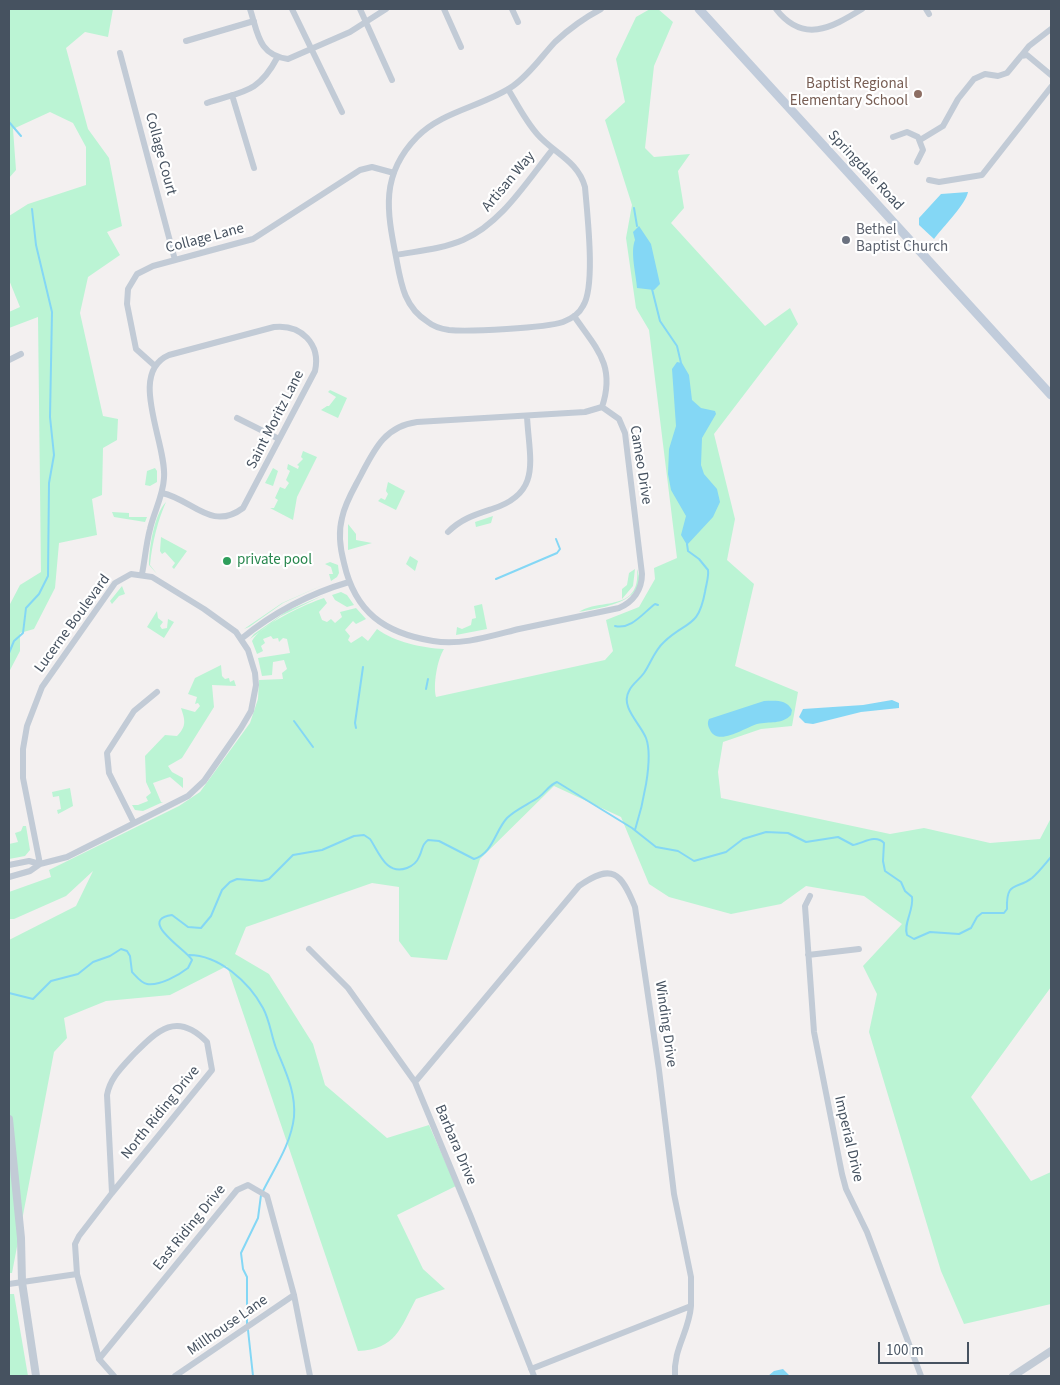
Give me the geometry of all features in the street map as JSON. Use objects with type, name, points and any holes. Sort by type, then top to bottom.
[{"type":"main road","name":"Springdale Road","points":[[699,9],[1051,395]]},
{"type":"street","points":[[250,9],[262,46],[267,52],[277,58],[288,59],[311,51],[366,23],[386,9]]},
{"type":"street","points":[[292,9],[342,112]]},
{"type":"street","points":[[360,9],[392,80]]},
{"type":"street","points":[[444,9],[462,48]]},
{"type":"street","points":[[512,9],[518,22]]},
{"type":"street","points":[[508,89],[534,131],[575,167],[585,187],[590,289],[584,305],[574,316],[563,322],[463,330],[440,328],[418,315],[407,300],[387,208],[394,172],[405,151],[422,132],[436,123],[508,89],[530,72],[568,31],[601,9]]},
{"type":"street","points":[[776,9],[797,27],[814,31],[843,21],[862,9]]},
{"type":"street","points":[[186,41],[254,21]]},
{"type":"street","points":[[920,140],[943,126],[958,99],[974,79],[985,74],[998,76],[1007,72],[1029,46],[1051,29]]},
{"type":"street","name":"Collage Court","points":[[120,54],[175,260]]},
{"type":"street","points":[[1021,56],[1026,55],[1051,75]]},
{"type":"street","points":[[207,104],[232,94],[252,89],[268,74],[277,58]]},
{"type":"street","points":[[929,180],[940,182],[982,175],[1051,87]]},
{"type":"street","points":[[232,94],[254,168]]},
{"type":"street","points":[[894,136],[907,132],[920,140],[923,150],[917,162]]},
{"type":"street","name":"Artisan Way","points":[[396,255],[454,243],[484,229],[499,216],[553,149]]},
{"type":"street","name":"Collage Lane","points":[[155,366],[139,353],[135,345],[127,304],[128,289],[140,272],[175,260],[253,239],[360,170],[372,167],[394,172]]},
{"type":"street","points":[[574,316],[600,351],[605,363],[607,386],[602,407]]},
{"type":"street","name":"Saint Moritz Lane","points":[[155,366],[170,354],[274,326],[286,326],[298,330],[316,352],[316,366],[246,504],[234,514],[222,517],[210,516],[177,497],[162,493]]},
{"type":"street","points":[[9,360],[21,354]]},
{"type":"street","points":[[9,876],[30,871],[40,864],[67,857],[182,800],[197,790],[245,723],[253,702],[256,679],[252,661],[241,639],[226,624],[204,609],[157,580],[142,574],[146,542],[162,493],[164,459],[149,390],[150,374],[155,366]]},
{"type":"street","name":"Cameo Drive","points":[[602,407],[617,417],[625,430],[642,567],[642,578],[638,591],[626,605],[491,636],[443,642],[402,633],[382,624],[360,604],[349,582],[340,547],[342,517],[366,464],[383,438],[397,428],[412,422],[585,412],[602,407]]},
{"type":"street","points":[[448,532],[463,519],[511,502],[523,492],[529,472],[527,416]]},
{"type":"street","points":[[237,418],[280,439]]},
{"type":"street","name":"Lucerne Boulevard","points":[[40,864],[22,771],[24,739],[33,705],[50,675],[115,582],[125,576],[142,574]]},
{"type":"street","points":[[241,639],[269,617],[291,604],[349,582]]},
{"type":"street","points":[[134,823],[109,773],[107,753],[134,711],[157,692]]},
{"type":"street","points":[[9,865],[29,861],[40,864]]},
{"type":"street","name":"Winding Drive","points":[[415,1082],[579,886],[597,874],[608,872],[616,875],[628,889],[635,907],[659,1070],[674,1194],[691,1277],[691,1306]]},
{"type":"street","name":"Imperial Drive","points":[[810,896],[805,906],[814,1032],[842,1174],[852,1204],[867,1232],[921,1376]]},
{"type":"street","name":"Barbara Drive","points":[[308,949],[348,988],[415,1082],[472,1217],[534,1376]]},
{"type":"street","points":[[808,955],[859,949]]},
{"type":"street","name":"North Riding Drive","points":[[99,1359],[78,1274],[75,1244],[112,1193],[212,1070],[207,1042],[190,1028],[179,1026],[162,1028],[116,1074],[109,1086],[107,1095],[112,1193]]},
{"type":"street","points":[[9,1119],[21,1238],[22,1282],[36,1376]]},
{"type":"street","name":"East Riding Drive","points":[[99,1359],[236,1190],[248,1185],[267,1196],[294,1295],[310,1376]]},
{"type":"street","points":[[9,1284],[78,1274]]},
{"type":"street","name":"Millhouse Lane","points":[[176,1376],[294,1295]]},
{"type":"street","points":[[531,1369],[691,1306]]},
{"type":"street","points":[[675,1376],[676,1356],[688,1323],[691,1306]]},
{"type":"street","points":[[1013,1376],[1051,1351]]},
{"type":"street","points":[[99,1359],[114,1376]]},
{"type":"green space","points":[[9,9],[113,9],[108,37],[85,32],[66,48],[88,129],[109,158],[122,226],[107,232],[120,255],[88,277],[80,313],[103,416],[118,419],[117,440],[103,448],[102,495],[92,499],[97,535],[59,543],[55,588],[34,629],[20,633],[20,651],[9,672],[9,606],[20,585],[41,572],[38,317],[9,328],[9,312],[20,307],[9,280],[9,216],[28,204],[86,185],[86,147],[73,123],[50,112],[13,129],[16,170],[9,178]]},
{"type":"green space","points":[[650,9],[658,9],[673,22],[654,66],[645,148],[654,157],[690,154],[678,171],[684,208],[671,223],[765,326],[790,308],[798,324],[714,434],[735,519],[727,560],[754,584],[735,666],[798,692],[792,726],[761,729],[723,742],[718,772],[721,798],[890,834],[924,828],[990,843],[1040,839],[1051,818],[1051,987],[971,1097],[1031,1181],[1051,1172],[1051,1304],[964,1324],[941,1271],[869,1032],[877,994],[863,966],[902,924],[864,896],[806,886],[781,904],[731,914],[669,897],[649,884],[621,817],[554,786],[480,859],[447,960],[411,957],[399,941],[399,887],[372,883],[246,927],[235,954],[269,974],[313,1044],[325,1085],[387,1138],[429,1125],[456,1186],[397,1215],[423,1269],[445,1289],[416,1299],[401,1328],[389,1342],[371,1349],[358,1351],[227,966],[170,995],[106,1001],[64,1018],[67,1038],[54,1052],[12,1273],[9,1273],[9,940],[76,906],[93,871],[66,896],[14,919],[9,919],[9,892],[51,877],[49,870],[179,806],[200,792],[250,723],[258,699],[259,680],[283,679],[282,673],[287,669],[284,660],[273,662],[272,675],[262,676],[258,658],[290,653],[287,639],[283,638],[279,642],[278,638],[273,639],[271,636],[263,639],[265,643],[261,646],[263,651],[257,654],[252,641],[274,622],[306,605],[324,598],[327,603],[319,612],[322,620],[327,622],[331,619],[335,623],[342,617],[340,612],[356,608],[366,619],[356,624],[353,621],[345,630],[350,636],[348,640],[351,643],[362,636],[368,641],[377,629],[384,634],[409,644],[444,649],[439,659],[436,673],[436,697],[605,660],[613,651],[606,620],[639,607],[655,579],[654,568],[677,558],[649,330],[636,308],[626,238],[632,205],[605,120],[625,102],[616,59],[636,17]]},
{"type":"green space","points":[[330,390],[347,398],[338,418],[321,410],[329,406],[336,397],[328,392]]},
{"type":"green space","points":[[303,451],[317,457],[297,497],[293,520],[270,508],[274,508],[278,500],[275,498],[280,487],[285,489],[289,483],[286,480],[290,471],[287,469],[288,464],[298,469],[299,466],[297,465],[303,459],[301,457]]},
{"type":"green space","points":[[155,468],[157,471],[157,482],[150,486],[145,485],[147,471]]},
{"type":"green space","points":[[273,468],[278,471],[273,486],[265,483]]},
{"type":"green space","points":[[388,482],[405,491],[396,510],[378,501],[381,498],[385,500],[388,494],[386,491]]},
{"type":"green space","points":[[166,502],[160,516],[150,565],[157,574],[149,565],[150,550],[155,523]]},
{"type":"green space","points":[[112,512],[129,513],[129,517],[147,517],[145,522],[114,517]]},
{"type":"green space","points":[[493,516],[491,523],[476,527],[475,522]]},
{"type":"green space","points":[[348,524],[356,534],[356,540],[372,543],[348,550]]},
{"type":"green space","points":[[161,537],[187,551],[174,569],[172,567],[175,563],[165,552],[162,554],[160,551]]},
{"type":"green space","points":[[410,556],[418,561],[415,571],[406,564]]},
{"type":"green space","points":[[330,562],[338,565],[339,573],[331,581],[329,574],[333,574],[331,567],[325,564]]},
{"type":"green space","points":[[635,569],[633,586],[622,599],[622,589],[627,585],[629,573]]},
{"type":"green space","points":[[637,569],[639,580],[636,589],[630,596],[621,601],[610,605],[579,612],[587,608],[617,602],[626,598],[632,592],[636,583]]},
{"type":"green space","points":[[325,584],[283,603],[244,629],[282,603]]},
{"type":"green space","points":[[122,586],[125,594],[119,596],[112,604],[110,601]]},
{"type":"green space","points":[[341,592],[347,595],[354,605],[347,607],[335,600],[332,595]]},
{"type":"green space","points":[[324,595],[281,616],[250,639],[254,634],[287,611]]},
{"type":"green space","points":[[482,604],[487,629],[456,635],[457,627],[462,629],[471,625],[472,619],[476,618],[474,606]]},
{"type":"green space","points":[[157,611],[158,618],[163,622],[160,626],[162,629],[167,628],[168,619],[174,622],[164,638],[147,627]]},
{"type":"green space","points":[[221,665],[222,676],[225,679],[229,678],[230,682],[234,680],[236,686],[212,685],[214,707],[182,758],[168,766],[172,772],[183,778],[183,788],[170,777],[153,783],[161,802],[163,802],[143,811],[135,810],[132,805],[148,801],[146,797],[151,793],[146,782],[145,756],[165,735],[177,736],[184,723],[181,708],[195,712],[200,706],[198,703],[195,704],[197,697],[188,694],[195,678]]},
{"type":"green space","points":[[70,788],[73,806],[58,814],[57,810],[61,809],[59,796],[53,797],[52,792]]},
{"type":"green space","points":[[23,826],[26,826],[30,850],[25,856],[9,859],[9,844],[18,842],[15,833],[21,831]]},
{"type":"green space","points":[[9,1294],[14,1294],[28,1376],[9,1376]]},
{"type":"water","points":[[968,192],[959,209],[934,239],[919,225],[919,218],[941,194]]},
{"type":"water","points":[[639,226],[651,244],[660,284],[654,290],[637,288],[633,257],[635,240],[633,232]]},
{"type":"water","points":[[677,362],[682,363],[689,375],[692,400],[701,408],[715,411],[716,414],[702,438],[701,465],[704,474],[717,489],[720,502],[713,517],[687,545],[681,535],[686,516],[671,490],[668,474],[669,449],[676,426],[672,369]]},
{"type":"water","points":[[892,700],[899,703],[899,708],[861,712],[813,724],[805,723],[799,717],[803,709],[863,705]]},
{"type":"water","points":[[764,701],[780,701],[787,704],[792,710],[791,715],[783,720],[757,724],[725,736],[719,737],[714,735],[710,730],[709,719]]},
{"type":"water","points":[[783,1369],[790,1376],[768,1376],[774,1371]]},
{"type":"waterway","points":[[9,122],[21,136]]},
{"type":"waterway","points":[[634,208],[637,226]]},
{"type":"waterway","points":[[9,653],[14,641],[23,633],[26,608],[39,594],[48,576],[49,483],[54,455],[50,417],[52,312],[36,245],[32,209]]},
{"type":"waterway","points":[[652,289],[660,321],[677,346],[681,363]]},
{"type":"waterway","points":[[496,579],[557,553],[560,549],[556,539]]},
{"type":"waterway","points":[[635,830],[646,784],[649,758],[646,738],[629,709],[627,697],[630,689],[644,673],[655,653],[672,635],[690,623],[699,612],[705,592],[708,570],[699,559],[688,551],[687,544]]},
{"type":"waterway","points":[[615,626],[626,626],[655,604],[658,605]]},
{"type":"waterway","points":[[356,728],[355,723],[363,667]]},
{"type":"waterway","points":[[426,689],[428,679]]},
{"type":"waterway","points":[[294,721],[313,747]]},
{"type":"waterway","points":[[9,993],[33,999],[51,981],[78,974],[93,962],[110,956],[121,949],[127,951],[130,956],[132,972],[141,981],[147,984],[163,982],[188,968],[192,960],[161,929],[159,923],[162,918],[172,915],[188,927],[201,928],[211,916],[222,890],[230,882],[237,879],[262,881],[269,879],[293,855],[322,850],[354,836],[364,835],[370,839],[388,866],[394,869],[400,870],[414,864],[428,840],[439,841],[474,859],[490,847],[507,818],[539,797],[557,782],[632,828],[656,847],[678,851],[694,861],[726,852],[743,839],[766,832],[788,833],[806,842],[838,837],[853,845],[873,839],[881,840],[884,843],[883,861],[885,871],[901,882],[905,891],[912,897],[912,907],[906,931],[907,935],[914,939],[930,932],[959,934],[971,928],[977,917],[982,913],[1004,913],[1007,909],[1008,894],[1011,890],[1032,878],[1051,857]]},
{"type":"waterway","points":[[189,955],[200,956],[222,965],[250,989],[263,1008],[289,1081],[294,1108],[290,1137],[263,1191]]},
{"type":"waterway","points":[[247,1325],[247,1277],[243,1269],[241,1253],[258,1218],[261,1195]]},
{"type":"waterway","points":[[248,1330],[253,1376]]},
{"type":"place","name":"Baptist Regional Elementary School","points":[[918,94]]},
{"type":"place","name":"Bethel Baptist Church","points":[[846,240]]},
{"type":"place","name":"private pool","points":[[227,561]]}]
